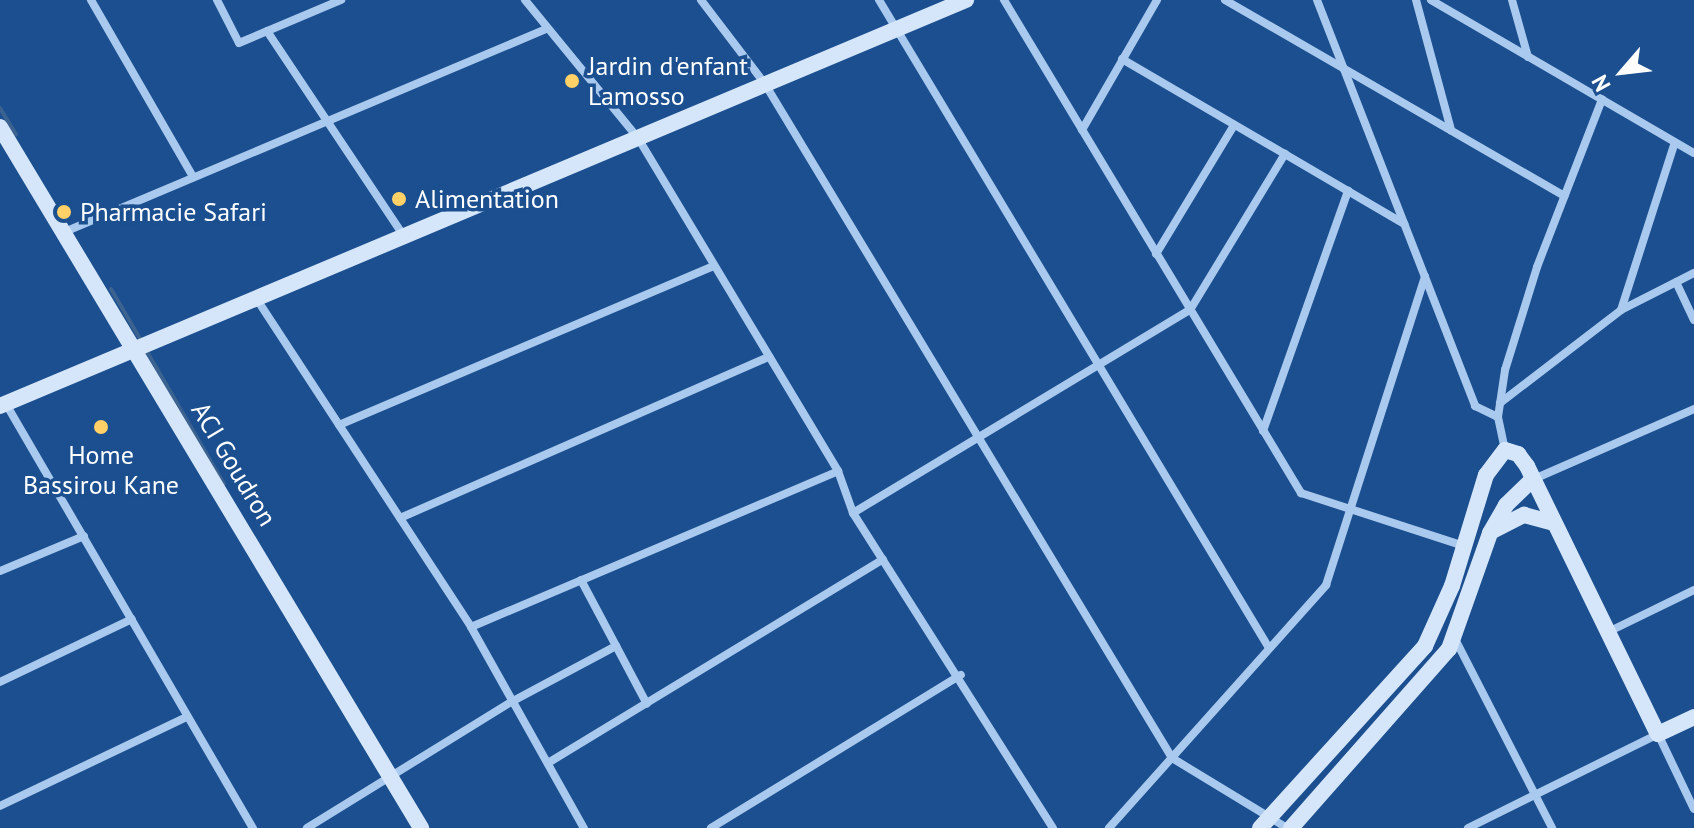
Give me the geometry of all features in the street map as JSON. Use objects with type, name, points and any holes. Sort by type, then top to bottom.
[{"type":"street","points":[[91,0],[192,175]]},
{"type":"street","points":[[217,0],[239,43],[341,0]]},
{"type":"street","points":[[525,0],[638,138],[838,471],[853,513],[961,675],[1053,828]]},
{"type":"street","points":[[701,0],[765,84],[1172,758],[1264,823],[1289,828],[1423,684],[1454,637],[1490,533],[1506,505],[1533,479],[1694,409]]},
{"type":"street","points":[[879,0],[900,28],[1269,648]]},
{"type":"street","points":[[253,828],[84,536],[3,405],[966,0]]},
{"type":"street","points":[[1004,0],[1301,493],[1466,547]]},
{"type":"street","points":[[1082,130],[1157,0]]},
{"type":"street","points":[[1225,0],[1565,196]]},
{"type":"street","points":[[1317,0],[1475,406],[1498,417]]},
{"type":"street","points":[[1416,0],[1451,130]]},
{"type":"street","points":[[1431,0],[1694,153]]},
{"type":"street","points":[[1512,0],[1528,57]]},
{"type":"street","points":[[62,234],[192,175],[546,29]]},
{"type":"street","points":[[267,31],[403,235]]},
{"type":"street","points":[[1122,59],[1404,224]]},
{"type":"street","points":[[1264,823],[1425,646],[1466,547],[1486,475],[1505,450],[1498,417],[1500,403],[1537,267],[1602,99]]},
{"type":"street","points":[[1156,254],[1234,125]]},
{"type":"street","name":"ACI Goudron","points":[[3,137],[62,234],[138,348],[421,828]]},
{"type":"street","points":[[1621,310],[1675,142]]},
{"type":"street","points":[[853,513],[1190,310],[1285,154]]},
{"type":"street","points":[[1263,431],[1348,191]]},
{"type":"street","points":[[339,425],[714,266]]},
{"type":"street","points":[[1500,403],[1621,310],[1694,273]]},
{"type":"street","points":[[1109,828],[1326,585],[1425,277]]},
{"type":"street","points":[[1676,282],[1694,320]]},
{"type":"street","points":[[256,298],[471,627],[584,828]]},
{"type":"street","points":[[400,518],[769,357]]},
{"type":"street","points":[[1505,450],[1518,454],[1533,479],[1694,809]]},
{"type":"street","points":[[471,627],[838,471]]},
{"type":"street","points":[[1490,533],[1511,518],[1524,515],[1554,523]]},
{"type":"street","points":[[0,571],[84,536]]},
{"type":"street","points":[[548,763],[883,559]]},
{"type":"street","points":[[581,580],[647,704]]},
{"type":"street","points":[[1607,632],[1694,590]]},
{"type":"street","points":[[0,682],[132,619]]},
{"type":"street","points":[[1454,637],[1552,828]]},
{"type":"street","points":[[307,828],[513,701],[616,646]]},
{"type":"street","points":[[711,828],[961,675]]},
{"type":"street","points":[[0,806],[187,717]]},
{"type":"street","points":[[1468,828],[1694,717]]},
{"type":"waterway","points":[[0,108],[16,135]]},
{"type":"waterway","points":[[111,289],[142,342]]},
{"type":"waterway","points":[[146,350],[224,484]]},
{"type":"place","name":"Jardin d'enfant Lamosso","points":[[572,81]]},
{"type":"place","name":"Alimentation","points":[[399,199]]},
{"type":"place","name":"Pharmacie Safari","points":[[64,212]]},
{"type":"place","name":"Home Bassirou Kane","points":[[101,427]]}]
